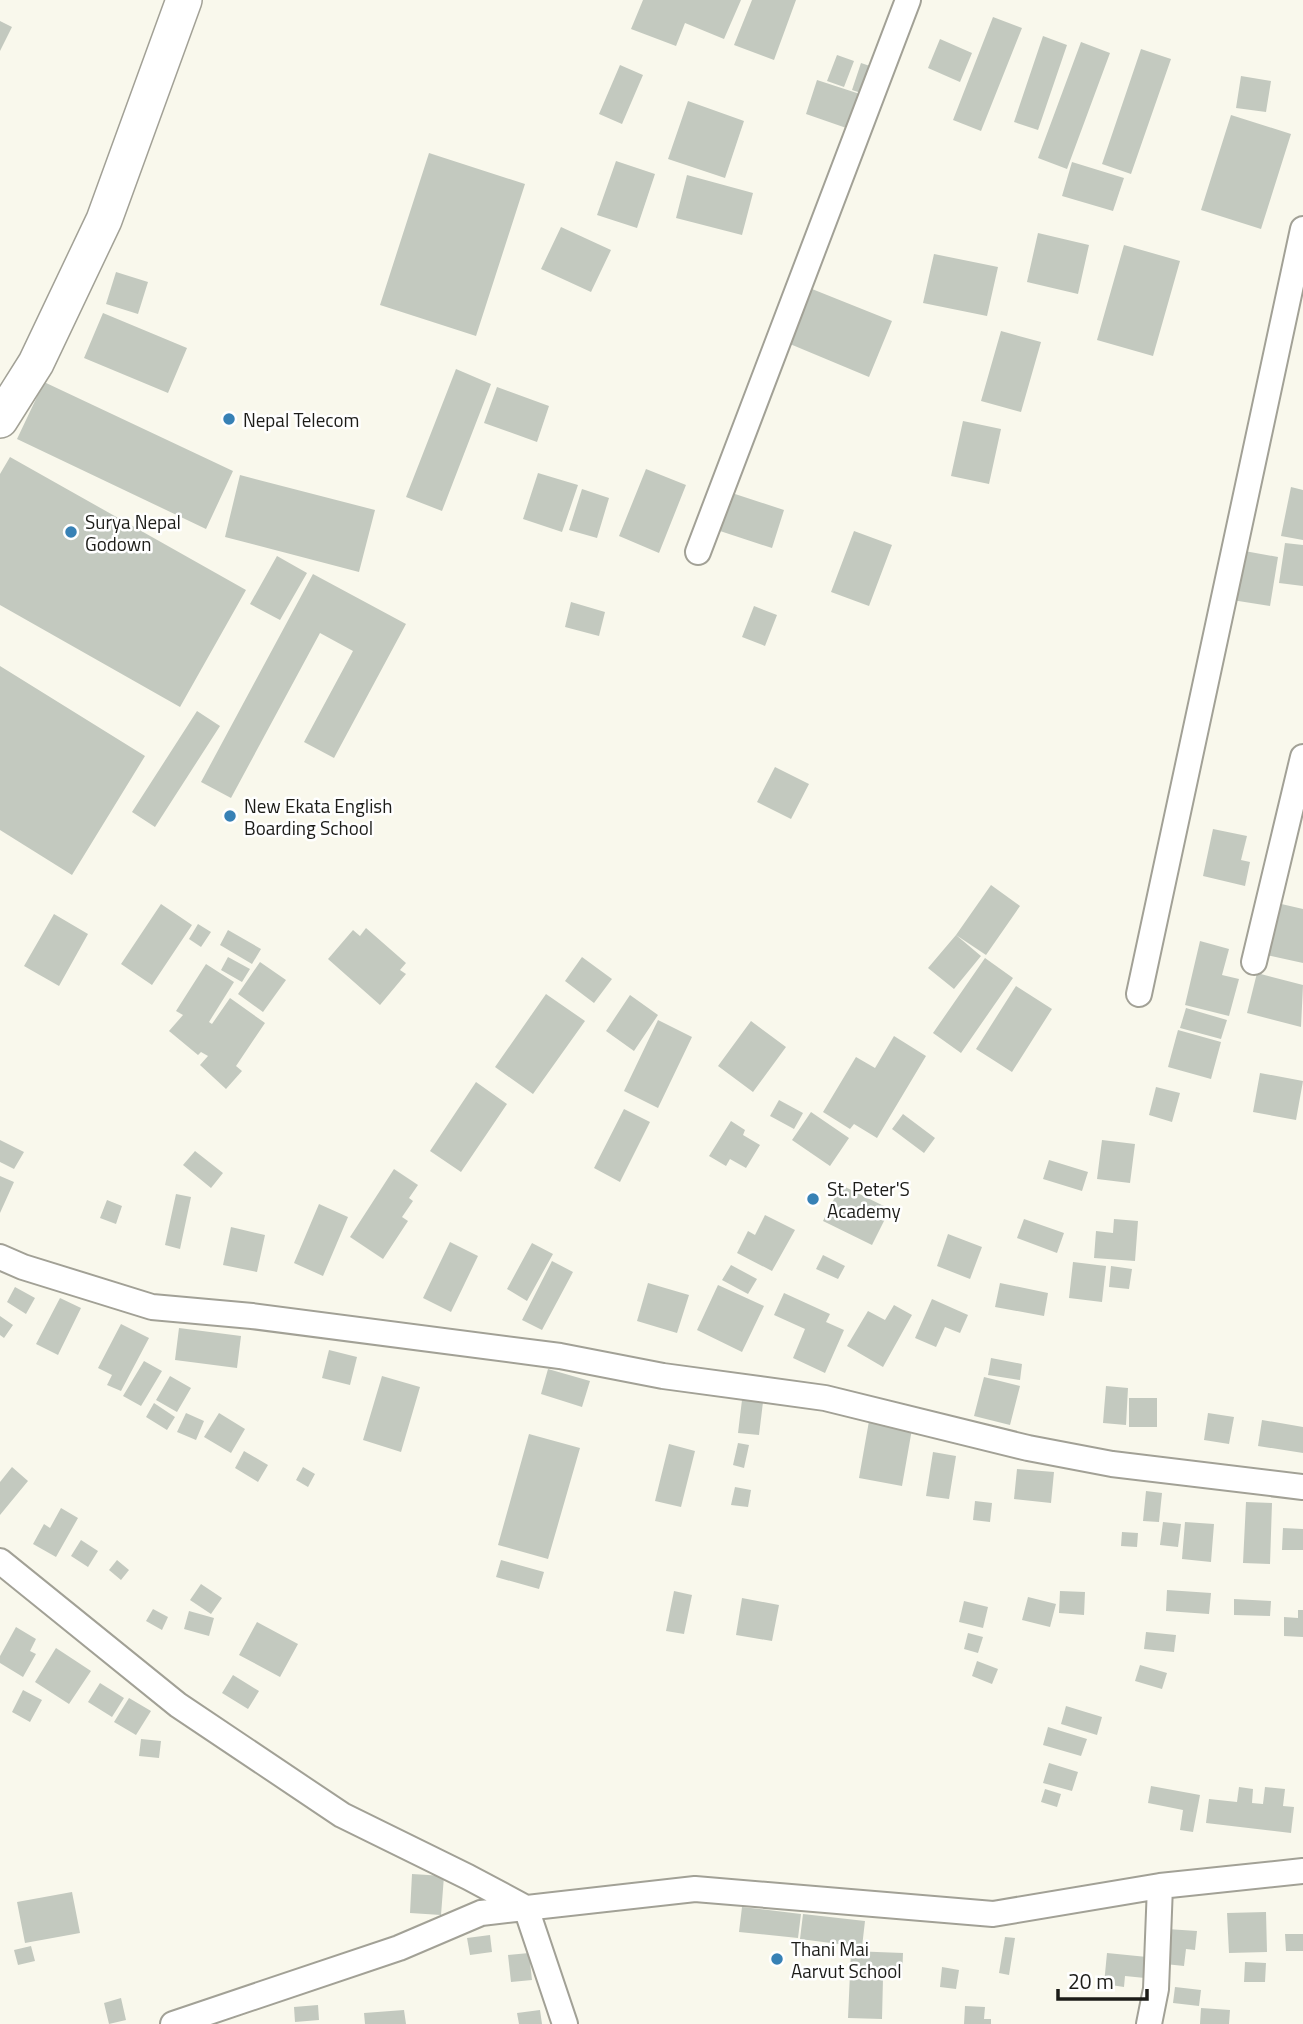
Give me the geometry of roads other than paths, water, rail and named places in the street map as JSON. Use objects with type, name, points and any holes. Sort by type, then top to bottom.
[{"type":"main road","points":[[0,420],[36,363],[104,220],[184,0]]},
{"type":"street","points":[[698,552],[908,0]]},
{"type":"street","points":[[1139,994],[1303,229]]},
{"type":"street","points":[[1254,962],[1303,757]]},
{"type":"street","points":[[0,1257],[23,1267],[152,1307],[252,1316],[560,1356],[663,1376],[825,1398],[1028,1448],[1112,1464],[1303,1487]]},
{"type":"street","points":[[0,1561],[178,1704],[342,1815],[526,1908],[565,2024]]},
{"type":"street","points":[[173,2024],[399,1948],[481,1913],[695,1889],[993,1914],[1160,1886],[1303,1871]]},
{"type":"street","points":[[1149,2024],[1156,1989],[1160,1886]]},
{"type":"place","name":"Nepal Telecom","points":[[229,419]]},
{"type":"place","name":"Surya Nepal Godown","points":[[71,532]]},
{"type":"place","name":"New Ekata English Boarding School","points":[[230,816]]},
{"type":"place","name":"St. Peter'S Academy","points":[[813,1199]]},
{"type":"place","name":"Thani Mai Aarvut School","points":[[777,1959]]}]
